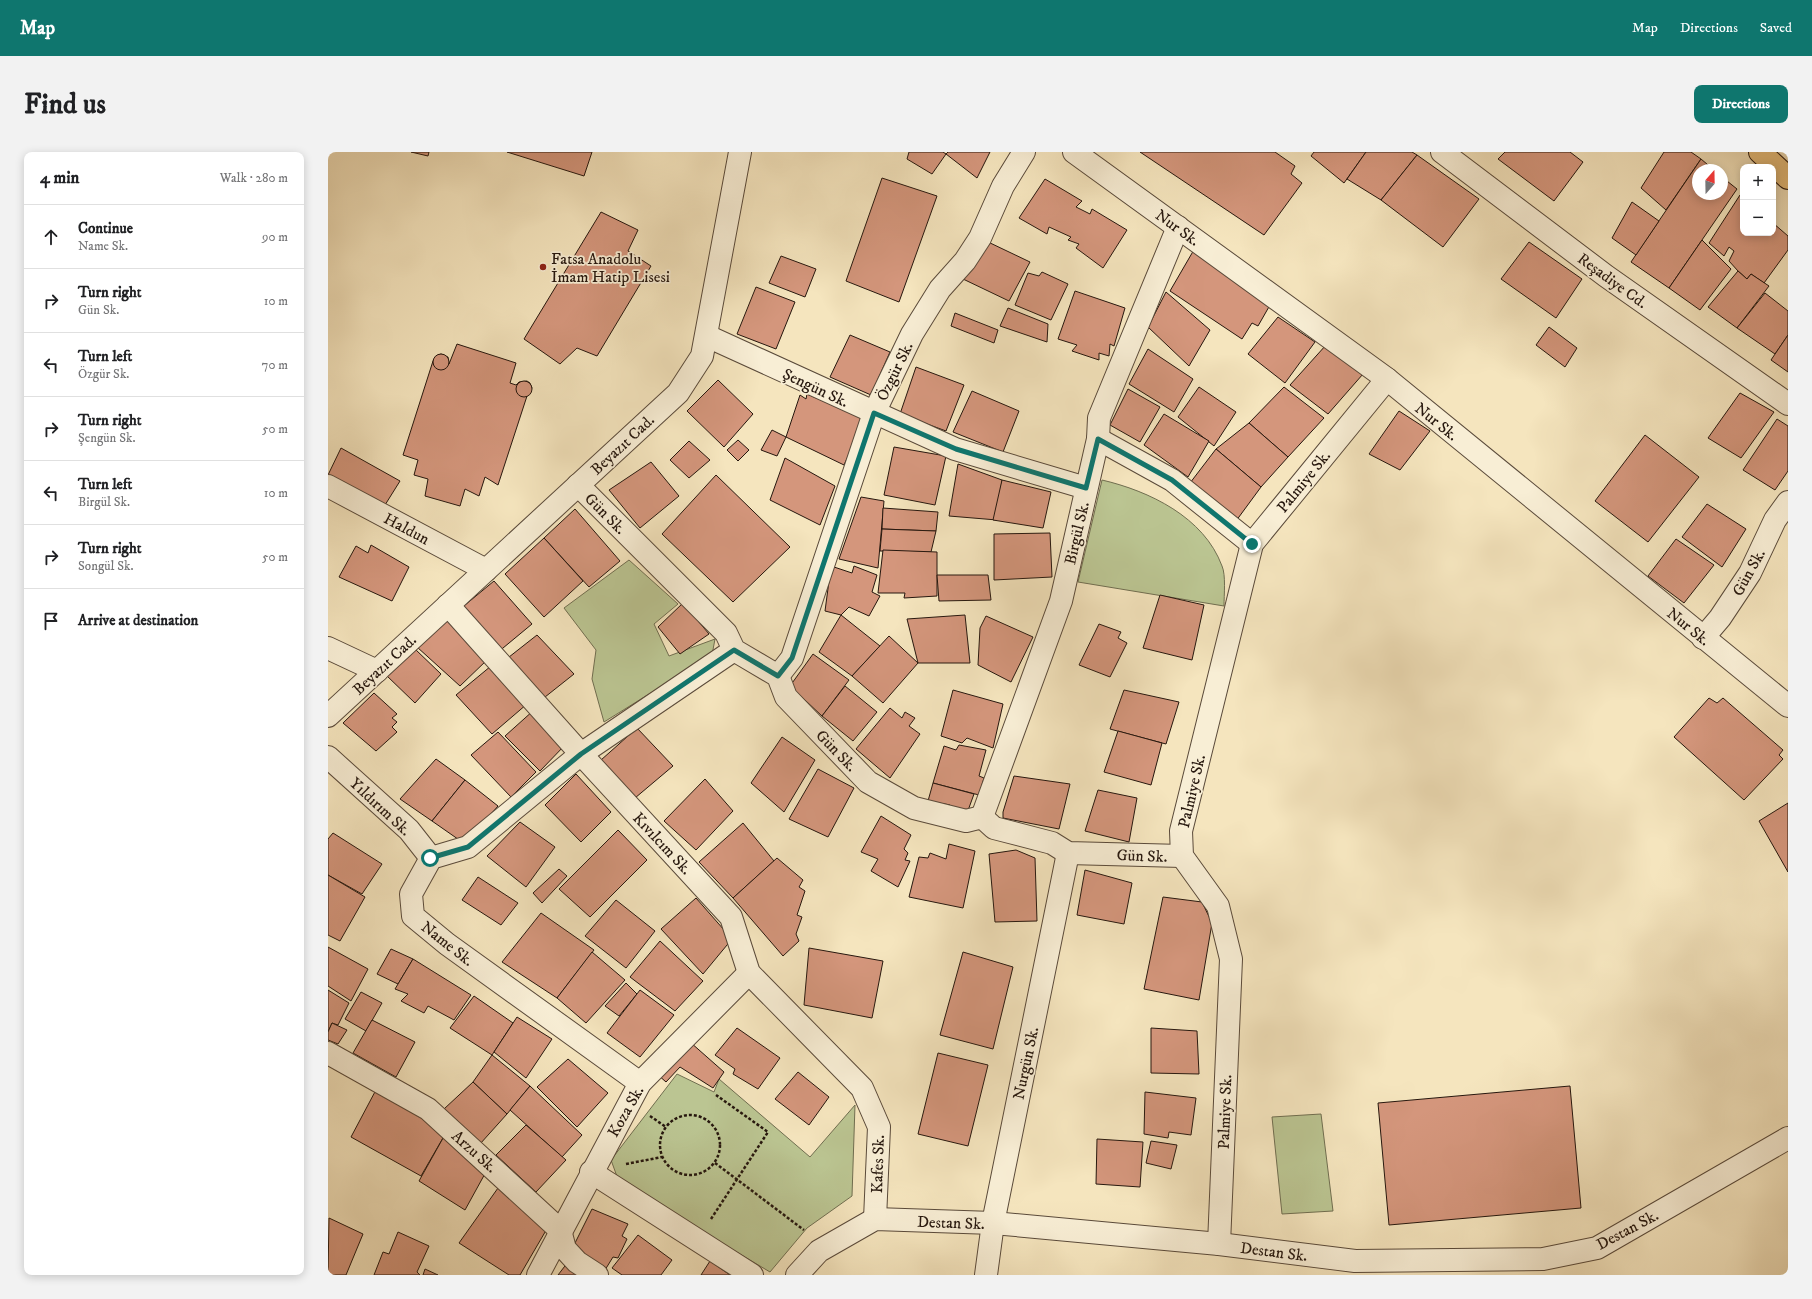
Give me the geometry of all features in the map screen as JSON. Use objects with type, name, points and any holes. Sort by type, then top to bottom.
[{"type":"highway","points":[[1760,152],[1788,178]]},
{"type":"street","name":"Beyazıt Cad.","points":[[328,716],[678,393],[702,356],[707,336],[740,152]]},
{"type":"street","name":"Özgür Sk.","points":[[778,676],[792,658],[874,413],[912,334],[940,289],[965,261],[980,238],[1003,186],[1024,152]]},
{"type":"street","name":"Nur Sk.","points":[[1074,152],[1387,379],[1788,706]]},
{"type":"street","name":"Reşadiye Cd.","points":[[1442,152],[1606,276],[1788,404]]},
{"type":"street","name":"Birgül Sk.","points":[[982,817],[1061,601],[1098,439],[1099,418],[1178,227]]},
{"type":"street","name":"Şengün Sk.","points":[[707,336],[956,449],[1086,488]]},
{"type":"street","name":"Palmiye Sk.","points":[[1219,1244],[1231,959],[1218,906],[1182,856],[1181,831],[1252,544],[1387,379]]},
{"type":"street","points":[[1098,439],[1172,480],[1252,544]]},
{"type":"street","name":"Gün Sk.","points":[[578,485],[726,634],[734,650]]},
{"type":"street","name":"Haldun","points":[[328,486],[486,570]]},
{"type":"street","name":"Gün Sk.","points":[[1703,638],[1720,618],[1750,572],[1775,520],[1788,502]]},
{"type":"street","name":"Kıvılcım Sk.","points":[[448,605],[581,754],[731,917],[749,973],[862,1088]]},
{"type":"street","points":[[328,648],[376,671]]},
{"type":"street","points":[[430,858],[468,847],[581,754],[734,650],[778,676]]},
{"type":"street","name":"Gün Sk.","points":[[778,676],[786,697],[868,782],[914,808],[966,822],[982,817],[994,828],[1052,843],[1068,853],[1182,856]]},
{"type":"street","name":"Yıldırım Sk.","points":[[328,757],[409,830],[430,858]]},
{"type":"street","name":"Nurgün Sk.","points":[[986,1275],[993,1224],[1068,853]]},
{"type":"street","name":"Name Sk.","points":[[430,858],[411,894],[413,916],[447,944],[640,1083]]},
{"type":"street","name":"Koza Sk.","points":[[538,1275],[560,1230],[640,1083],[749,973]]},
{"type":"street","name":"Arzu Sk.","points":[[328,1053],[428,1109],[560,1230]]},
{"type":"street","name":"Kafes Sk.","points":[[862,1088],[879,1127],[875,1219]]},
{"type":"street","name":"Destan Sk.","points":[[875,1219],[993,1224],[1219,1244],[1401,1268],[1543,1259],[1597,1248],[1788,1138]]},
{"type":"street","points":[[591,1172],[752,1275]]},
{"type":"street","points":[[798,1275],[819,1250],[875,1219]]},
{"type":"street","points":[[560,1230],[565,1249],[577,1262],[598,1275]]},
{"type":"path","points":[[710,1220],[768,1132],[716,1095]]},
{"type":"path","points":[[691,1115],[701,1117],[709,1121],[716,1129],[720,1138],[721,1147],[719,1157],[715,1162],[705,1172],[696,1175],[685,1175],[676,1172],[668,1166],[662,1157],[660,1142],[666,1127],[681,1116],[691,1115]]},
{"type":"path","points":[[621,1165],[662,1157]]},
{"type":"path","points":[[715,1162],[805,1231],[819,1250]]},
{"type":"green space","points":[[1102,480],[1138,491],[1156,499],[1189,520],[1202,533],[1214,549],[1222,566],[1224,580],[1224,606],[1078,582]]},
{"type":"green space","points":[[629,560],[678,604],[654,624],[669,656],[715,639],[712,655],[604,722],[592,679],[596,650],[564,608]]},
{"type":"green space","points":[[677,1074],[714,1092],[719,1079],[810,1157],[855,1105],[852,1196],[807,1228],[770,1272],[619,1182],[611,1160]]},
{"type":"green space","points":[[1321,1114],[1333,1211],[1282,1214],[1272,1117]]},
{"type":"building","points":[[411,152],[429,152],[428,156]]},
{"type":"building","points":[[507,152],[592,152],[584,176]]},
{"type":"building","points":[[909,152],[943,152],[946,154],[932,174],[907,159]]},
{"type":"building","points":[[948,152],[990,152],[977,178],[946,154]]},
{"type":"building","points":[[1140,152],[1275,152],[1295,166],[1291,174],[1302,183],[1264,235]]},
{"type":"building","points":[[1314,152],[1366,152],[1344,183],[1311,156]]},
{"type":"building","points":[[1366,152],[1412,152],[1417,155],[1381,200],[1347,179]]},
{"type":"building","points":[[1505,152],[1570,152],[1583,162],[1554,201],[1498,159]]},
{"type":"building","points":[[1664,152],[1691,152],[1701,159],[1698,164],[1692,164],[1692,172],[1666,210],[1641,188]]},
{"type":"building","points":[[1417,155],[1479,199],[1443,247],[1381,200]]},
{"type":"building","points":[[1701,159],[1707,164],[1698,164]]},
{"type":"building","points":[[1692,172],[1692,200],[1728,200],[1728,182],[1737,189],[1669,288],[1631,262]]},
{"type":"building","points":[[882,178],[937,196],[899,302],[846,281]]},
{"type":"building","points":[[1045,179],[1082,201],[1076,207],[1090,214],[1092,209],[1127,230],[1103,268],[1076,248],[1079,244],[1068,240],[1071,237],[1049,227],[1047,234],[1019,218]]},
{"type":"building","points":[[1740,195],[1740,236],[1776,236],[1776,226],[1788,236],[1788,250],[1764,283],[1751,274],[1747,279],[1738,271],[1729,261],[1734,251],[1729,247],[1724,256],[1709,243]]},
{"type":"building","points":[[1632,202],[1659,221],[1636,255],[1612,238]]},
{"type":"building","points":[[601,212],[638,230],[628,251],[651,266],[597,356],[577,348],[560,364],[524,339]]},
{"type":"building","points":[[1702,240],[1731,269],[1700,310],[1669,288]]},
{"type":"building","points":[[986,241],[1030,262],[1009,301],[963,279]]},
{"type":"building","points":[[1529,242],[1582,279],[1556,318],[1501,279]]},
{"type":"building","points":[[1195,248],[1270,305],[1258,326],[1252,323],[1242,339],[1170,291]]},
{"type":"building","points":[[781,256],[816,269],[805,297],[769,283]]},
{"type":"building","points":[[1738,271],[1747,279],[1751,274],[1769,286],[1737,328],[1708,307]]},
{"type":"building","points":[[1042,272],[1068,284],[1051,320],[1015,305],[1028,273],[1039,276]]},
{"type":"building","points":[[756,287],[795,302],[776,349],[737,334]]},
{"type":"building","points":[[1075,291],[1125,308],[1114,346],[1110,344],[1109,356],[1099,353],[1099,360],[1072,351],[1077,345],[1058,339]]},
{"type":"building","points":[[1166,292],[1210,330],[1189,366],[1148,327]]},
{"type":"building","points":[[1765,293],[1788,311],[1788,335],[1775,354],[1737,328]]},
{"type":"building","points":[[1008,308],[1048,324],[1047,342],[1000,326]]},
{"type":"building","points":[[955,313],[998,330],[994,343],[951,326]]},
{"type":"building","points":[[1278,317],[1315,342],[1285,383],[1248,354]]},
{"type":"building","points":[[1549,327],[1577,348],[1565,367],[1536,345]]},
{"type":"building","points":[[850,335],[890,352],[871,395],[830,377]]},
{"type":"building","points":[[1788,335],[1788,372],[1771,360]]},
{"type":"building","points":[[457,344],[516,363],[510,383],[516,385],[519,382],[527,381],[530,383],[532,388],[527,396],[498,485],[485,477],[479,496],[465,489],[460,506],[425,496],[428,479],[414,475],[418,460],[403,455],[433,361],[436,356],[441,354],[448,357],[449,364]]},
{"type":"building","points":[[1326,345],[1363,374],[1328,414],[1290,385]]},
{"type":"building","points":[[1148,349],[1193,379],[1174,412],[1129,384]]},
{"type":"building","points":[[438,354],[444,354],[449,359],[447,368],[444,370],[438,370],[433,365],[433,359]]},
{"type":"building","points":[[916,367],[964,385],[946,431],[900,414]]},
{"type":"building","points":[[718,380],[753,414],[724,447],[687,411]]},
{"type":"building","points":[[521,381],[527,381],[532,386],[530,395],[527,397],[521,397],[516,392],[516,386]]},
{"type":"building","points":[[1199,387],[1236,412],[1214,446],[1178,417]]},
{"type":"building","points":[[1284,387],[1324,418],[1288,457],[1249,423]]},
{"type":"building","points":[[1128,389],[1160,407],[1140,442],[1110,425]]},
{"type":"building","points":[[972,391],[1019,411],[1003,452],[953,432]]},
{"type":"building","points":[[1740,393],[1774,412],[1741,458],[1708,438]]},
{"type":"building","points":[[807,394],[865,419],[844,465],[786,437],[800,395],[806,399]]},
{"type":"building","points":[[1399,411],[1430,431],[1400,470],[1369,454]]},
{"type":"building","points":[[1164,414],[1209,441],[1188,477],[1144,445]]},
{"type":"building","points":[[1777,419],[1788,426],[1788,471],[1775,490],[1743,470]]},
{"type":"building","points":[[1249,423],[1288,457],[1261,487],[1216,449]]},
{"type":"building","points":[[772,430],[786,437],[777,456],[761,450]]},
{"type":"building","points":[[1645,435],[1699,477],[1648,542],[1595,501]]},
{"type":"building","points":[[738,440],[749,450],[738,461],[727,450]]},
{"type":"building","points":[[689,441],[710,460],[689,478],[670,460]]},
{"type":"building","points":[[894,447],[946,456],[935,505],[884,495]]},
{"type":"building","points":[[341,448],[400,481],[385,505],[328,475]]},
{"type":"building","points":[[1216,449],[1261,487],[1236,521],[1190,483]]},
{"type":"building","points":[[785,458],[835,486],[820,525],[770,500]]},
{"type":"building","points":[[651,462],[679,496],[640,528],[609,490]]},
{"type":"building","points":[[958,464],[1002,480],[997,520],[949,516]]},
{"type":"building","points":[[716,475],[790,547],[733,602],[662,534]]},
{"type":"building","points":[[1002,480],[1051,492],[1043,528],[993,520]]},
{"type":"building","points":[[861,497],[884,501],[878,568],[839,559]]},
{"type":"building","points":[[1707,504],[1746,529],[1722,567],[1682,537]]},
{"type":"building","points":[[883,508],[938,512],[936,531],[882,529]]},
{"type":"building","points":[[575,509],[620,561],[589,587],[544,538]]},
{"type":"building","points":[[882,529],[936,531],[931,552],[880,551]]},
{"type":"building","points":[[1050,533],[1052,577],[994,580],[994,534]]},
{"type":"building","points":[[544,538],[583,581],[544,617],[505,574]]},
{"type":"building","points":[[1676,539],[1714,565],[1684,603],[1648,576]]},
{"type":"building","points":[[371,545],[409,567],[392,601],[339,577],[356,546],[368,553]]},
{"type":"building","points":[[883,550],[937,552],[937,596],[904,598],[905,593],[878,593]]},
{"type":"building","points":[[831,566],[852,573],[854,566],[877,575],[872,592],[880,596],[869,616],[849,607],[841,615],[825,611]]},
{"type":"building","points":[[937,575],[988,575],[991,600],[939,601]]},
{"type":"building","points":[[494,581],[532,624],[497,653],[459,610]]},
{"type":"building","points":[[1160,595],[1204,605],[1192,660],[1143,648]]},
{"type":"building","points":[[683,603],[709,634],[680,654],[658,627]]},
{"type":"building","points":[[841,615],[880,646],[852,676],[819,652]]},
{"type":"building","points":[[965,615],[970,663],[918,663],[907,619]]},
{"type":"building","points":[[986,616],[1033,637],[1011,682],[978,665],[980,628]]},
{"type":"building","points":[[446,618],[488,659],[460,686],[417,647]]},
{"type":"building","points":[[1099,624],[1121,632],[1118,638],[1127,643],[1110,677],[1079,665]]},
{"type":"building","points":[[537,635],[574,674],[540,701],[504,661]]},
{"type":"building","points":[[889,636],[918,663],[883,703],[852,676]]},
{"type":"building","points":[[415,649],[441,674],[415,703],[386,675]]},
{"type":"building","points":[[813,654],[849,680],[822,716],[790,686]]},
{"type":"building","points":[[491,666],[527,704],[492,734],[456,695]]},
{"type":"building","points":[[845,686],[877,712],[853,741],[822,716]]},
{"type":"building","points":[[953,690],[1003,704],[993,748],[967,738],[962,743],[941,736]]},
{"type":"building","points":[[1124,690],[1179,702],[1166,744],[1110,729]]},
{"type":"building","points":[[374,693],[397,714],[392,718],[397,722],[392,727],[397,732],[376,751],[343,723]]},
{"type":"building","points":[[1709,698],[1717,703],[1723,698],[1783,750],[1779,755],[1783,759],[1744,800],[1674,737]]},
{"type":"building","points":[[890,708],[902,718],[905,712],[915,718],[909,726],[920,734],[890,778],[856,749]]},
{"type":"building","points":[[534,710],[566,744],[540,771],[505,736]]},
{"type":"building","points":[[637,728],[673,766],[635,798],[601,760]]},
{"type":"building","points":[[1118,731],[1162,743],[1151,785],[1104,772]]},
{"type":"building","points":[[498,732],[536,772],[511,797],[471,755]]},
{"type":"building","points":[[782,737],[815,760],[784,812],[751,783]]},
{"type":"building","points":[[959,745],[986,750],[979,776],[984,778],[979,795],[933,783],[944,746],[956,750]]},
{"type":"building","points":[[436,759],[465,780],[432,821],[400,799]]},
{"type":"building","points":[[818,769],[854,788],[828,837],[789,819]]},
{"type":"building","points":[[576,774],[611,812],[581,842],[545,805]]},
{"type":"building","points":[[1014,776],[1070,784],[1059,829],[1003,818],[1003,812]]},
{"type":"building","points":[[705,779],[733,811],[696,850],[664,821]]},
{"type":"building","points":[[465,780],[498,806],[465,844],[432,821]]},
{"type":"building","points":[[933,783],[974,794],[966,816],[947,811],[950,805],[928,801]]},
{"type":"building","points":[[1098,790],[1137,798],[1129,842],[1085,831]]},
{"type":"building","points":[[1788,803],[1788,872],[1759,821]]},
{"type":"building","points":[[881,816],[911,835],[904,849],[908,853],[905,860],[910,861],[898,887],[871,871],[878,859],[861,852]]},
{"type":"building","points":[[520,822],[555,847],[526,887],[487,856]]},
{"type":"building","points":[[743,823],[774,861],[733,898],[699,862]]},
{"type":"building","points":[[618,830],[647,860],[590,917],[559,889]]},
{"type":"building","points":[[333,833],[382,864],[362,894],[328,875],[328,839]]},
{"type":"building","points":[[949,844],[975,851],[963,908],[909,897],[919,857],[928,858],[930,853],[946,859]]},
{"type":"building","points":[[1016,850],[1035,858],[1037,921],[995,922],[989,854]]},
{"type":"building","points":[[777,858],[803,880],[799,887],[805,891],[797,915],[802,917],[796,934],[799,941],[783,956],[733,898]]},
{"type":"building","points":[[559,869],[567,876],[542,903],[533,893]]},
{"type":"building","points":[[1085,870],[1132,883],[1124,924],[1077,915]]},
{"type":"building","points":[[328,875],[365,897],[340,941],[328,935]]},
{"type":"building","points":[[478,877],[518,903],[501,925],[462,900]]},
{"type":"building","points":[[1163,897],[1202,902],[1212,923],[1199,1000],[1144,989]]},
{"type":"building","points":[[696,898],[732,939],[703,974],[661,929]]},
{"type":"building","points":[[616,900],[655,931],[626,968],[585,936]]},
{"type":"building","points":[[541,913],[594,950],[557,998],[502,962]]},
{"type":"building","points":[[660,941],[703,981],[675,1011],[630,977]]},
{"type":"building","points":[[328,947],[368,969],[351,1001],[328,986]]},
{"type":"building","points":[[809,948],[883,961],[872,1018],[804,1005]]},
{"type":"building","points":[[391,949],[413,959],[398,984],[377,974]]},
{"type":"building","points":[[592,952],[625,980],[586,1023],[557,998]]},
{"type":"building","points":[[963,952],[1013,967],[993,1049],[940,1035]]},
{"type":"building","points":[[413,959],[471,995],[454,1020],[428,1006],[424,1013],[401,1001],[408,994],[395,989]]},
{"type":"building","points":[[626,983],[637,994],[619,1016],[605,1006]]},
{"type":"building","points":[[328,990],[349,1003],[338,1025],[332,1023],[328,1032]]},
{"type":"building","points":[[640,990],[674,1015],[640,1057],[607,1033]]},
{"type":"building","points":[[361,992],[382,1003],[366,1031],[345,1019]]},
{"type":"building","points":[[474,996],[513,1023],[492,1055],[450,1028]]},
{"type":"building","points":[[517,1017],[552,1039],[526,1078],[494,1052]]},
{"type":"building","points":[[372,1020],[415,1042],[396,1077],[353,1053]]},
{"type":"building","points":[[332,1023],[347,1030],[338,1044],[328,1040],[328,1032]]},
{"type":"building","points":[[737,1028],[780,1058],[758,1089],[733,1074],[735,1069],[715,1055]]},
{"type":"building","points":[[1151,1028],[1197,1031],[1199,1074],[1151,1073]]},
{"type":"building","points":[[690,1042],[724,1072],[713,1088],[680,1067],[666,1082],[657,1074]]},
{"type":"building","points":[[938,1053],[988,1065],[968,1146],[918,1134]]},
{"type":"building","points":[[492,1055],[530,1086],[507,1114],[473,1082]]},
{"type":"building","points":[[568,1059],[608,1093],[577,1127],[537,1087]]},
{"type":"building","points":[[798,1072],[829,1097],[809,1125],[775,1099]]},
{"type":"building","points":[[473,1082],[507,1114],[480,1144],[444,1109]]},
{"type":"building","points":[[530,1086],[582,1135],[562,1157],[510,1110]]},
{"type":"building","points":[[1570,1086],[1581,1208],[1389,1225],[1378,1103]]},
{"type":"building","points":[[377,1088],[447,1131],[421,1176],[351,1137]]},
{"type":"building","points":[[1145,1092],[1196,1098],[1191,1135],[1169,1132],[1168,1138],[1144,1134]]},
{"type":"building","points":[[526,1125],[566,1160],[536,1192],[496,1155]]},
{"type":"building","points":[[447,1131],[487,1170],[465,1210],[419,1181]]},
{"type":"building","points":[[1097,1139],[1143,1142],[1140,1187],[1096,1184]]},
{"type":"building","points":[[1151,1141],[1177,1145],[1171,1169],[1146,1163]]},
{"type":"building","points":[[498,1188],[548,1227],[520,1275],[509,1275],[459,1243]]},
{"type":"building","points":[[592,1209],[628,1224],[622,1236],[627,1239],[618,1258],[613,1257],[605,1270],[571,1251]]},
{"type":"building","points":[[329,1218],[363,1234],[346,1275],[328,1275]]},
{"type":"building","points":[[398,1232],[429,1246],[417,1272],[420,1275],[374,1275],[383,1252],[389,1254]]},
{"type":"building","points":[[638,1235],[672,1260],[661,1275],[622,1275],[612,1268]]},
{"type":"building","points":[[710,1261],[730,1275],[701,1275]]},
{"type":"building","points":[[568,1262],[584,1275],[558,1275]]},
{"type":"building","points":[[425,1269],[438,1275],[423,1275]]},
{"type":"place","name":"Fatsa Anadolu İmam Hatip Lisesi","points":[[543,267]]},
{"type":"route","points":[[430,858],[468,847],[581,754],[734,650],[778,676],[792,658],[874,413],[956,449],[1086,488],[1098,439],[1172,480],[1252,544]]}]
